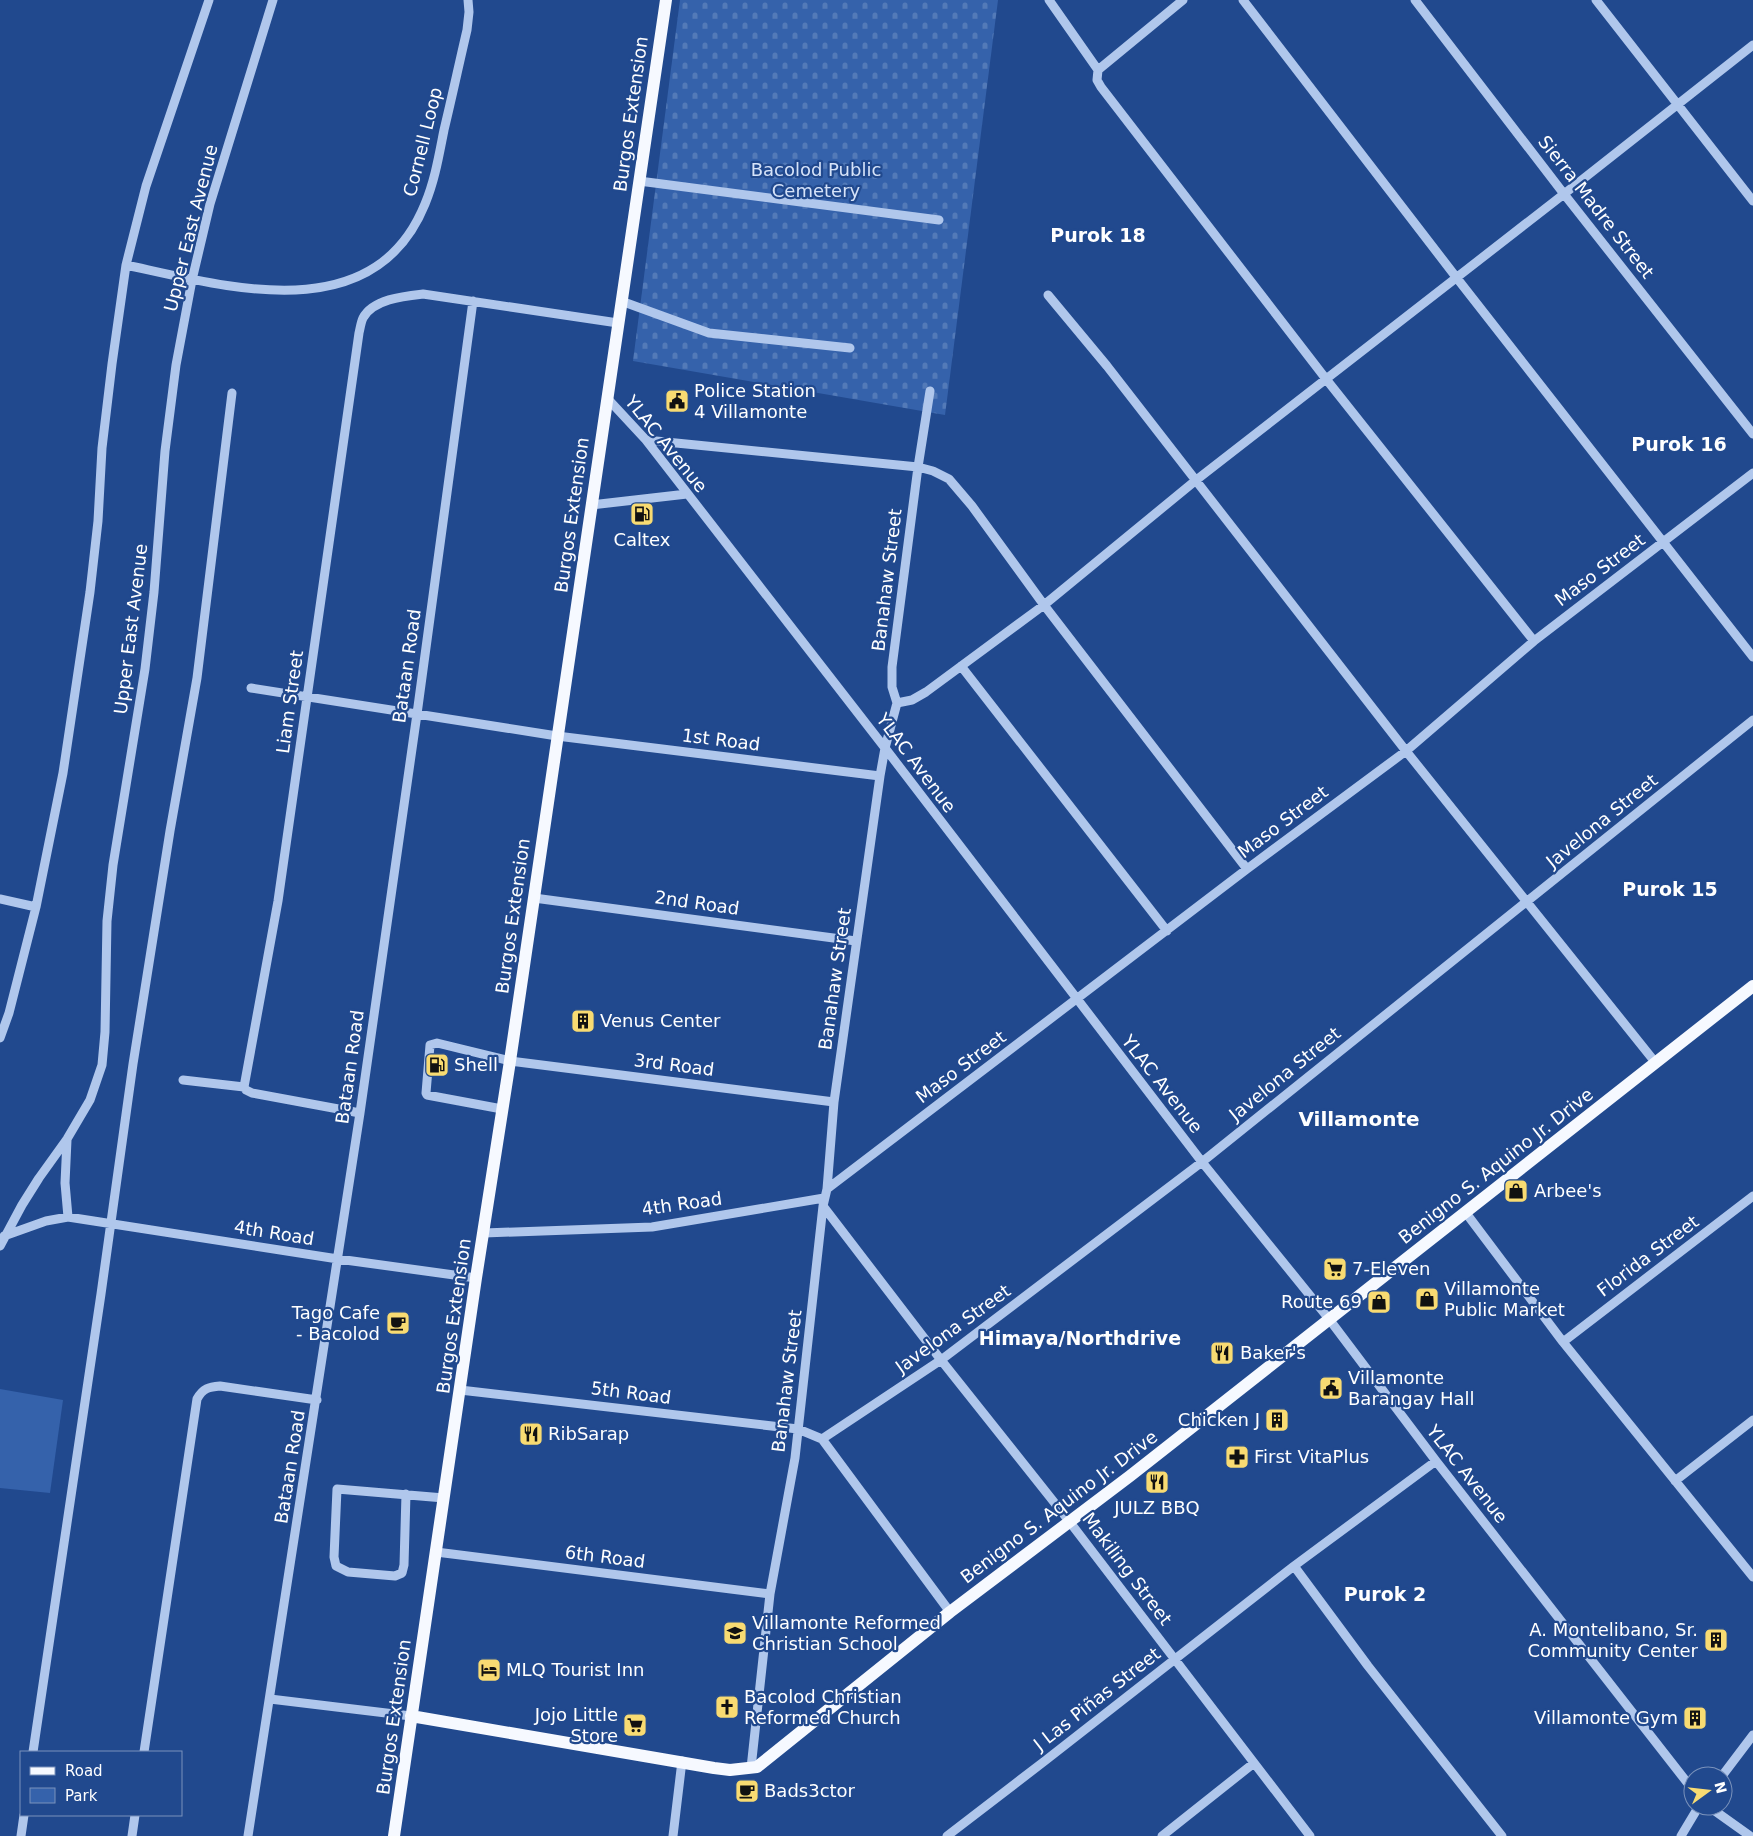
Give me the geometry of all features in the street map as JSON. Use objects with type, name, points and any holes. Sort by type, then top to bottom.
[{"type":"main road","name":"Burgos Extension","points":[[394,1836],[666,0]]},
{"type":"main road","name":"Benigno S. Aquino Jr. Drive","points":[[411,1716],[714,1768],[750,1768],[763,1763],[950,1612],[1130,1476],[1753,986]]},
{"type":"street","points":[[0,1038],[9,1013],[36,907],[63,773],[87,611],[98,521],[102,448],[126,265],[149,177],[209,0]]},
{"type":"street","name":"Upper East Avenue","points":[[0,1246],[4,1236],[39,1178],[67,1139],[90,1100],[102,1065],[105,1032],[107,921],[113,866],[145,669],[176,365],[192,280],[218,178],[273,0]]},
{"type":"street","name":"Cornell Loop","points":[[126,265],[192,280],[274,292],[319,288],[356,277],[384,261],[403,244],[425,205],[434,177],[467,30],[470,12],[468,0]]},
{"type":"street","points":[[1049,0],[1098,70],[1097,80],[1101,87],[1326,379],[1534,641]]},
{"type":"street","points":[[1098,70],[1184,0]]},
{"type":"street","points":[[1243,0],[1456,277],[1753,657]]},
{"type":"street","name":"Sierra Madre Street","points":[[1415,0],[1564,194],[1753,434]]},
{"type":"street","points":[[1596,0],[1753,201]]},
{"type":"street","points":[[897,703],[912,700],[1044,604],[1195,481],[1753,45]]},
{"type":"street","points":[[639,181],[939,220]]},
{"type":"street","name":"Liam Street","points":[[244,1087],[278,901],[363,317],[377,304],[403,296],[423,294],[618,323]]},
{"type":"street","points":[[1048,295],[1107,366],[1406,752],[1528,901],[1655,1062]]},
{"type":"street","points":[[621,301],[709,332],[850,348]]},
{"type":"street","name":"Bataan Road","points":[[248,1836],[360,1113],[473,302]]},
{"type":"street","name":"Banahaw Street","points":[[750,1768],[770,1594],[795,1458],[825,1198],[834,1102],[856,941],[880,776],[897,703],[892,687],[892,667],[918,467],[930,391]]},
{"type":"street","points":[[33,1751],[133,1064],[170,831],[197,678],[232,393]]},
{"type":"street","name":"YLAC Avenue","points":[[607,398],[646,440],[885,748],[1076,1000],[1202,1162],[1329,1319],[1436,1461],[1683,1777]]},
{"type":"street","points":[[646,440],[918,467],[933,471],[949,479],[991,530],[1044,604],[1247,869]]},
{"type":"street","name":"Maso Street","points":[[825,1198],[1076,1000],[1247,869],[1406,752],[1534,641],[1753,473]]},
{"type":"street","points":[[591,505],[687,494]]},
{"type":"street","points":[[961,666],[1167,931]]},
{"type":"street","name":"1st Road","points":[[251,688],[557,736],[880,776]]},
{"type":"street","name":"Javelona Street","points":[[822,1439],[941,1360],[1202,1162],[1753,720]]},
{"type":"street","name":"2nd Road","points":[[534,898],[856,941]]},
{"type":"street","points":[[0,899],[36,907]]},
{"type":"street","name":"3rd Road","points":[[502,1109],[427,1095],[430,1045],[437,1043],[510,1061],[834,1102]]},
{"type":"street","points":[[183,1080],[244,1087],[252,1093],[360,1113]]},
{"type":"street","points":[[67,1139],[65,1183],[68,1217]]},
{"type":"street","name":"Florida Street","points":[[1563,1342],[1753,1196]]},
{"type":"street","name":"4th Road","points":[[484,1233],[652,1227],[825,1198]]},
{"type":"street","name":"Makiling Street","points":[[825,1198],[941,1360],[1069,1521],[1310,1836]]},
{"type":"street","points":[[1466,1213],[1563,1342],[1753,1577]]},
{"type":"street","name":"4th Road","points":[[4,1236],[46,1221],[68,1217],[338,1259],[476,1278]]},
{"type":"street","points":[[144,1751],[197,1399],[201,1391],[208,1387],[220,1386],[317,1400]]},
{"type":"street","name":"5th Road","points":[[460,1390],[798,1429]]},
{"type":"street","points":[[1675,1480],[1753,1420]]},
{"type":"street","points":[[798,1429],[822,1439],[950,1612]]},
{"type":"street","name":"J Las Piñas Street","points":[[947,1836],[1174,1658],[1436,1461]]},
{"type":"street","points":[[406,1494],[404,1565],[402,1573],[394,1576],[348,1572],[336,1566],[334,1557],[338,1488],[406,1494],[444,1498]]},
{"type":"street","name":"6th Road","points":[[436,1552],[770,1594]]},
{"type":"street","points":[[1294,1566],[1368,1666],[1502,1836]]},
{"type":"street","points":[[270,1699],[411,1716]]},
{"type":"street","points":[[1730,1766],[1753,1735]]},
{"type":"street","points":[[673,1836],[682,1762]]},
{"type":"street","points":[[1162,1836],[1254,1763]]},
{"type":"street","points":[[22,1836],[24,1816]]},
{"type":"street","points":[[132,1836],[135,1816]]},
{"type":"street","points":[[1681,1836],[1693,1816]]},
{"type":"street","points":[[1722,1816],[1750,1836]]},
{"type":"green space","name":"Bacolod Public Cemetery","points":[[680,0],[998,0],[945,415],[633,361]]},
{"type":"green space","points":[[0,1389],[63,1400],[50,1493],[0,1488]]},
{"type":"place","name":"Police Station 4 Villamonte","points":[[677,401]]},
{"type":"place","name":"Caltex","points":[[642,514]]},
{"type":"place","name":"Venus Center","points":[[583,1021]]},
{"type":"place","name":"Shell","points":[[437,1065]]},
{"type":"place","name":"Arbee's","points":[[1516,1191]]},
{"type":"place","name":"7-Eleven","points":[[1335,1269]]},
{"type":"place","name":"Villamonte Public Market","points":[[1427,1299]]},
{"type":"place","name":"Route 69","points":[[1379,1302]]},
{"type":"place","name":"Tago Cafe - Bacolod","points":[[398,1323]]},
{"type":"place","name":"Baker's","points":[[1222,1353]]},
{"type":"place","name":"Villamonte Barangay Hall","points":[[1331,1388]]},
{"type":"place","name":"Chicken J","points":[[1277,1420]]},
{"type":"place","name":"RibSarap","points":[[531,1434]]},
{"type":"place","name":"First VitaPlus","points":[[1237,1457]]},
{"type":"place","name":"JULZ BBQ","points":[[1157,1482]]},
{"type":"place","name":"Villamonte Reformed Christian School","points":[[735,1633]]},
{"type":"place","name":"A. Montelibano, Sr. Community Center","points":[[1716,1640]]},
{"type":"place","name":"MLQ Tourist Inn","points":[[489,1670]]},
{"type":"place","name":"Bacolod Christian Reformed Church","points":[[727,1707]]},
{"type":"place","name":"Villamonte Gym","points":[[1695,1718]]},
{"type":"place","name":"Jojo Little Store","points":[[635,1725]]},
{"type":"place","name":"Bads3ctor","points":[[747,1791]]},
{"type":"district","name":"Purok 18","points":[[1098,235]]},
{"type":"district","name":"Purok 16","points":[[1679,444]]},
{"type":"district","name":"Purok 15","points":[[1670,889]]},
{"type":"district","name":"Villamonte","points":[[1359,1119]]},
{"type":"district","name":"Himaya/Northdrive","points":[[1080,1338]]},
{"type":"district","name":"Purok 2","points":[[1385,1594]]}]
